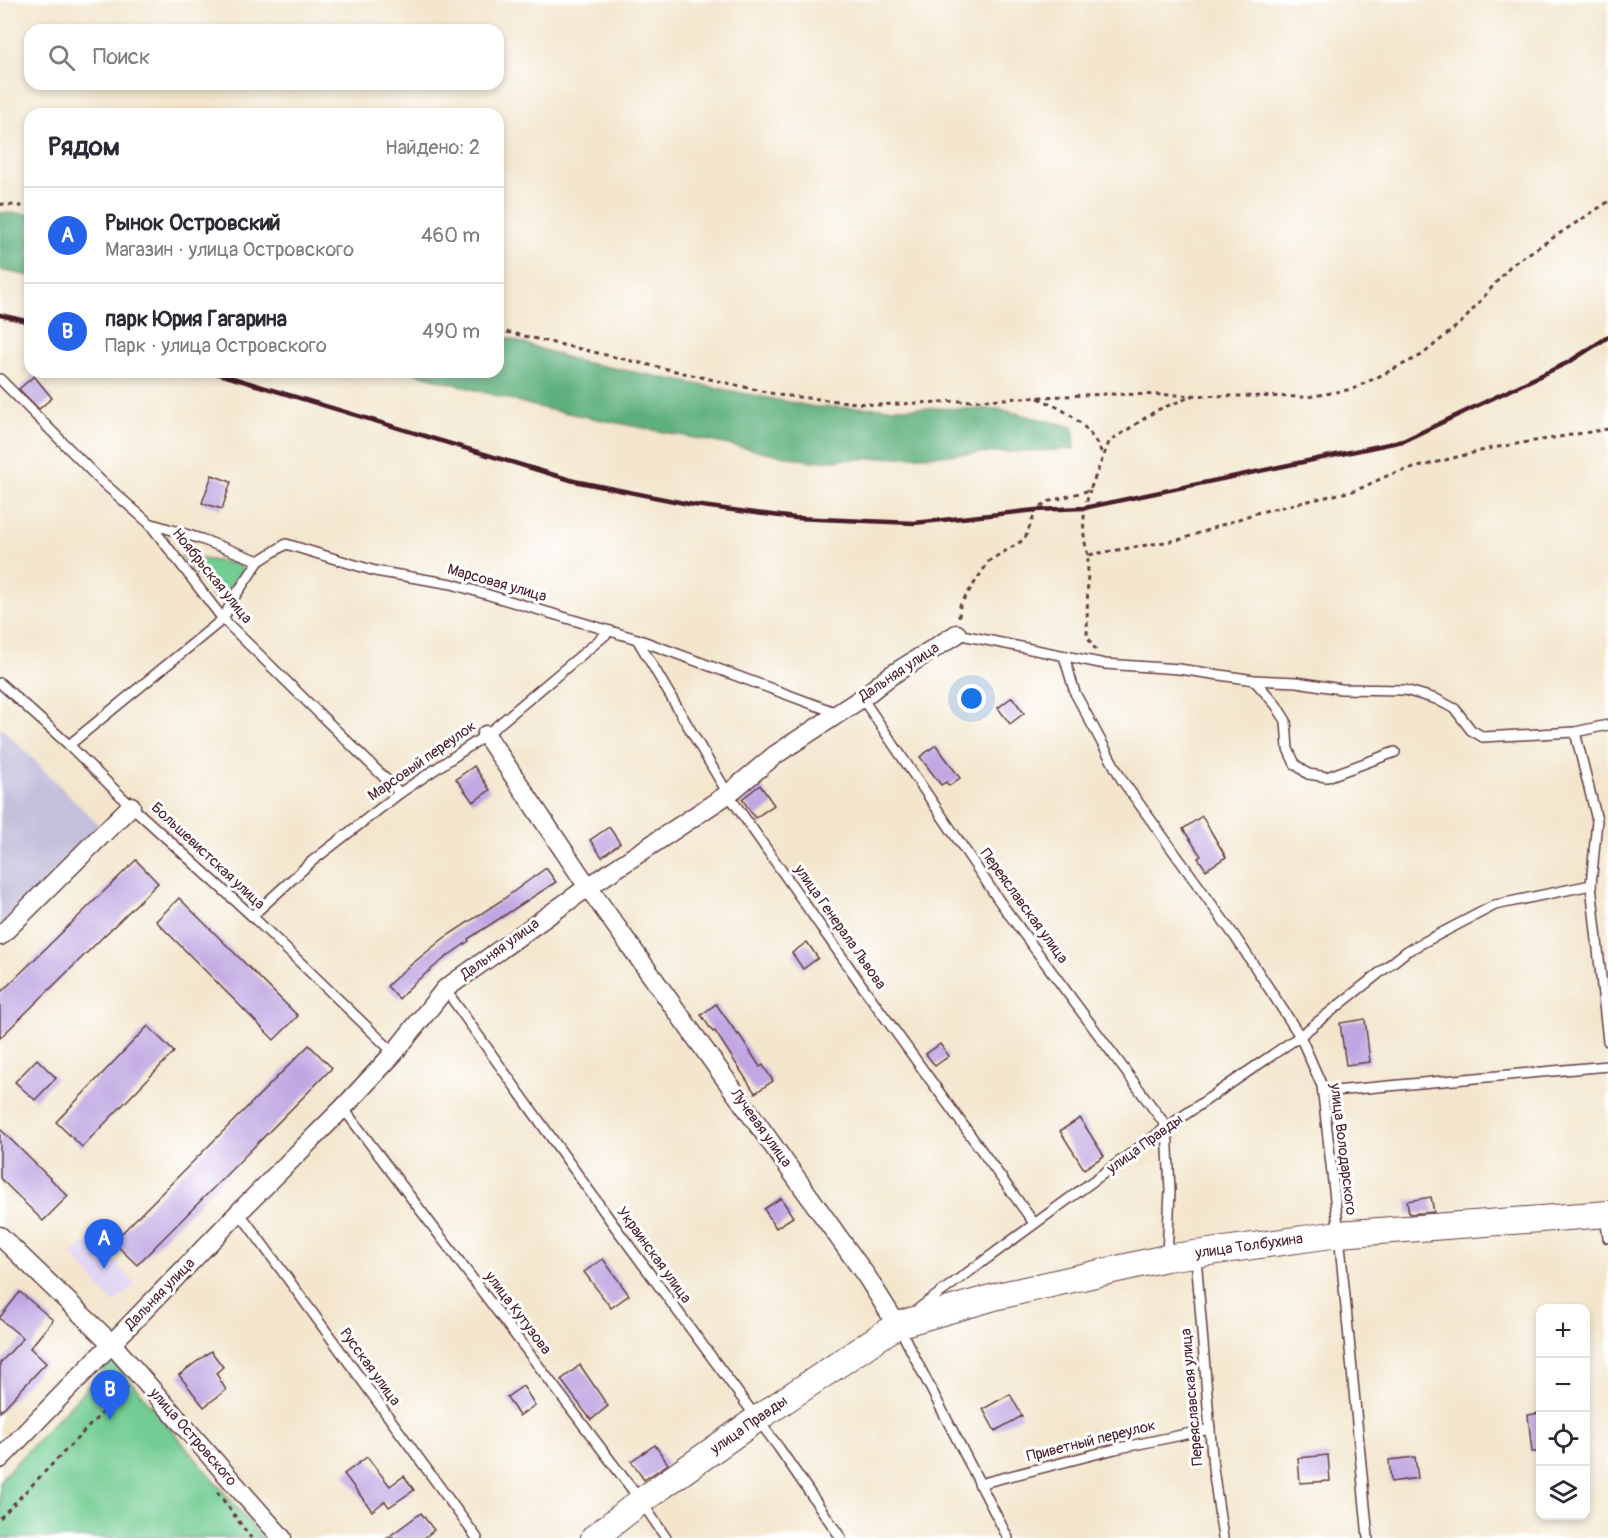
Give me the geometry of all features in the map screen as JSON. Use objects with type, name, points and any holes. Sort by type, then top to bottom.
[{"type":"main road","name":"улица Толбухина","points":[[897,1325],[998,1296],[1195,1253],[1339,1234],[1607,1222]]},
{"type":"main road","name":"улица Правды","points":[[594,1538],[641,1501],[757,1419],[897,1325]]},
{"type":"street","name":"Дальняя улица","points":[[0,1459],[343,1108],[394,1053],[445,989],[588,887],[729,794],[775,755],[862,698],[890,676],[957,634]]},
{"type":"street","name":"Лучевая улица","points":[[486,735],[588,887],[867,1277],[897,1325]]},
{"type":"street","points":[[0,936],[131,806]]},
{"type":"street","name":"улица Островского","points":[[0,1236],[111,1343],[282,1538]]},
{"type":"lane","name":"Ноябрьская улица","points":[[0,379],[101,481],[149,523],[223,619],[400,793]]},
{"type":"lane","points":[[69,745],[223,619],[235,596],[259,561],[201,539],[149,523]]},
{"type":"lane","name":"Марсовая улица","points":[[259,561],[285,544],[375,571],[452,584],[636,639],[837,713]]},
{"type":"lane","name":"Марсовый переулок","points":[[252,916],[311,862],[400,793],[486,735],[609,631]]},
{"type":"lane","points":[[957,634],[1105,664],[1179,669],[1341,689],[1405,690],[1436,699],[1455,709],[1471,730],[1483,737],[1575,732],[1608,725]]},
{"type":"lane","name":"улица Генерала Львова","points":[[636,639],[729,794],[863,987],[1034,1223]]},
{"type":"lane","name":"улица Володарского","points":[[1064,656],[1075,693],[1122,780],[1236,938],[1300,1036],[1322,1086],[1339,1234],[1368,1538]]},
{"type":"lane","points":[[1254,680],[1276,705],[1286,721],[1288,749],[1295,764],[1308,774],[1327,777],[1395,752]]},
{"type":"lane","name":"Большевистская улица","points":[[0,683],[252,916],[394,1053]]},
{"type":"lane","name":"Переяславская улица","points":[[862,698],[1000,902],[1167,1127]]},
{"type":"lane","points":[[1575,732],[1597,820],[1591,885],[1608,1041]]},
{"type":"lane","name":"улица Правды","points":[[897,1325],[1167,1127],[1300,1036],[1407,951],[1495,905],[1591,885]]},
{"type":"lane","name":"Украинская улица","points":[[445,989],[841,1538]]},
{"type":"lane","points":[[1323,1092],[1608,1066]]},
{"type":"lane","name":"улица Кутузова","points":[[343,1108],[641,1501],[666,1538]]},
{"type":"lane","points":[[1166,1258],[1170,1191],[1167,1127]]},
{"type":"lane","name":"Русская улица","points":[[239,1212],[477,1538]]},
{"type":"lane","name":"Переяславская улица","points":[[1195,1253],[1213,1468],[1223,1538]]},
{"type":"lane","name":"Лучевая улица","points":[[897,1325],[1008,1538]]},
{"type":"lane","name":"Приветный переулок","points":[[979,1484],[1115,1449],[1210,1429]]},
{"type":"path","points":[[504,331],[779,395],[877,405],[1106,394],[1308,397],[1353,389],[1422,355],[1464,320],[1511,265],[1608,202]]},
{"type":"path","points":[[0,204],[24,206]]},
{"type":"path","points":[[1105,664],[1087,636],[1088,555],[1085,544],[1084,508],[1090,490],[1109,442],[1157,410],[1195,395]]},
{"type":"path","points":[[1036,397],[1065,410],[1075,418],[1094,437],[1104,456]]},
{"type":"path","points":[[1088,555],[1182,538],[1256,513],[1358,490],[1391,474],[1492,448],[1608,429]]},
{"type":"path","points":[[957,634],[960,605],[989,561],[1025,539],[1036,510],[1047,502],[1090,490]]},
{"type":"path","points":[[0,1518],[139,1375]]},
{"type":"shaded area","points":[[0,726],[100,826],[0,927]]},
{"type":"shaded area","points":[[94,1235],[135,1285],[113,1303],[72,1254]]},
{"type":"green space","points":[[0,213],[24,214],[24,275],[0,270]]},
{"type":"green space","points":[[504,337],[577,361],[814,407],[998,409],[1073,427],[1075,449],[811,461],[542,408],[433,378],[504,378]]},
{"type":"green space","points":[[182,556],[237,564],[245,572],[218,603]]},
{"type":"green space","points":[[113,1360],[262,1538],[0,1538],[0,1480]]},
{"type":"building","points":[[32,378],[36,378],[52,398],[39,409],[19,389]]},
{"type":"building","points":[[212,475],[231,482],[222,509],[202,503]]},
{"type":"building","points":[[1012,697],[1024,713],[1010,724],[998,708]]},
{"type":"building","points":[[936,745],[960,778],[949,786],[946,782],[941,785],[920,757]]},
{"type":"building","points":[[474,766],[490,790],[473,802],[456,779]]},
{"type":"building","points":[[760,785],[774,805],[755,818],[742,799]]},
{"type":"building","points":[[1202,816],[1226,857],[1206,870],[1198,858],[1201,856],[1183,829]]},
{"type":"building","points":[[609,827],[620,843],[602,857],[590,840]]},
{"type":"building","points":[[136,860],[158,883],[0,1038],[0,993]]},
{"type":"building","points":[[546,868],[556,882],[468,939],[469,941],[414,983],[399,999],[387,986],[444,938]]},
{"type":"building","points":[[179,898],[298,1016],[274,1040],[156,921]]},
{"type":"building","points":[[807,942],[818,958],[803,969],[792,953]]},
{"type":"building","points":[[716,1004],[760,1067],[763,1065],[773,1081],[755,1093],[715,1031],[713,1032],[701,1015]]},
{"type":"building","points":[[1365,1019],[1370,1062],[1346,1065],[1340,1023]]},
{"type":"building","points":[[148,1026],[174,1052],[82,1147],[56,1122]]},
{"type":"building","points":[[940,1044],[949,1056],[935,1066],[926,1054]]},
{"type":"building","points":[[309,1045],[332,1068],[137,1265],[113,1242]]},
{"type":"building","points":[[37,1059],[56,1078],[35,1100],[15,1082]]},
{"type":"building","points":[[1080,1118],[1104,1156],[1084,1169],[1060,1131]]},
{"type":"building","points":[[0,1129],[68,1196],[43,1221],[0,1178]]},
{"type":"building","points":[[1431,1197],[1434,1212],[1409,1214],[1407,1201]]},
{"type":"building","points":[[781,1198],[793,1217],[776,1228],[764,1209]]},
{"type":"building","points":[[603,1259],[629,1295],[611,1308],[584,1272]]},
{"type":"building","points":[[20,1292],[53,1320],[30,1348],[46,1363],[0,1412],[0,1363],[23,1338],[0,1317]]},
{"type":"building","points":[[211,1351],[223,1367],[216,1373],[226,1390],[204,1407],[179,1375]]},
{"type":"building","points":[[580,1365],[608,1406],[591,1420],[561,1380]]},
{"type":"building","points":[[523,1386],[535,1405],[519,1416],[507,1397]]},
{"type":"building","points":[[1010,1394],[1022,1416],[995,1431],[983,1409]]},
{"type":"building","points":[[1536,1414],[1536,1452],[1532,1452],[1528,1415]]},
{"type":"building","points":[[655,1445],[668,1464],[644,1480],[631,1461]]},
{"type":"building","points":[[1328,1455],[1330,1481],[1300,1483],[1298,1458]]},
{"type":"building","points":[[367,1457],[390,1486],[404,1476],[414,1490],[389,1507],[385,1501],[372,1511],[344,1474]]},
{"type":"building","points":[[1415,1457],[1418,1478],[1391,1482],[1389,1460]]},
{"type":"building","points":[[421,1513],[434,1530],[424,1538],[387,1538]]},
{"type":"railway","points":[[0,315],[24,321]]},
{"type":"railway","points":[[233,378],[574,481],[694,505],[795,518],[914,523],[1036,510],[1084,508],[1403,441],[1569,362],[1608,337]]},
{"type":"place","name":"Рынок Островский","points":[[104,1269]]},
{"type":"place","name":"парк Юрия Гагарина","points":[[110,1420]]}]
